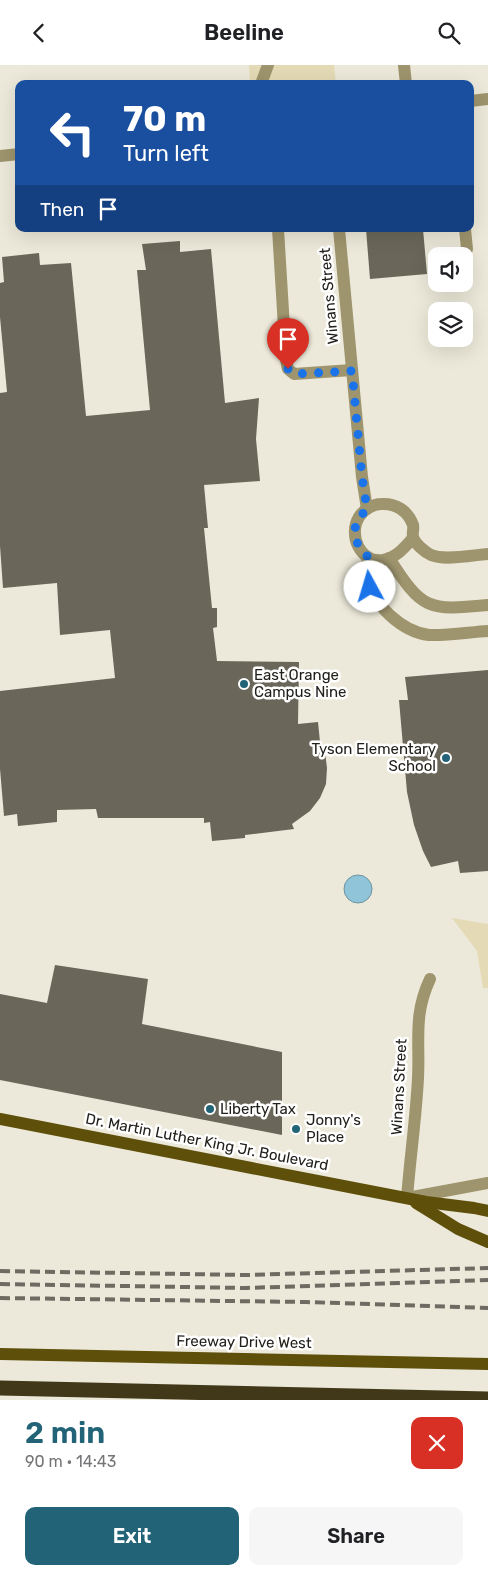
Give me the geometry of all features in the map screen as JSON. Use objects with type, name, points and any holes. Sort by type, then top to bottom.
[{"type":"highway","points":[[0,1388],[488,1399]]},
{"type":"main road","name":"Dr. Martin Luther King Jr. Boulevard","points":[[0,1119],[407,1198],[488,1211]]},
{"type":"main road","name":"Dr. Martin Luther King Jr. Boulevard","points":[[407,1198],[458,1229],[488,1242]]},
{"type":"main road","name":"Freeway Drive West","points":[[0,1354],[488,1364]]},
{"type":"street","points":[[262,80],[268,65]]},
{"type":"street","points":[[404,65],[406,80]]},
{"type":"street","points":[[474,101],[488,99]]},
{"type":"street","points":[[0,156],[15,154]]},
{"type":"street","points":[[278,232],[288,369],[294,374],[352,371]]},
{"type":"street","name":"Winans Street","points":[[339,232],[362,477],[367,509]]},
{"type":"street","points":[[465,232],[467,247]]},
{"type":"street","points":[[413,538],[398,553],[381,560],[368,557],[360,549],[355,539],[355,527],[359,517],[367,509],[378,504],[389,504],[400,508],[408,516],[413,527],[413,538],[424,551],[432,556],[442,558],[488,554]]},
{"type":"street","points":[[368,557],[366,576],[373,593],[391,617],[405,627],[430,635],[488,631]]},
{"type":"street","points":[[389,558],[413,593],[430,605],[441,608],[488,605]]},
{"type":"street","name":"Winans Street","points":[[407,1198],[418,1078],[419,1012],[430,979]]},
{"type":"street","points":[[407,1198],[488,1183]]},
{"type":"street","points":[[474,1208],[488,1206]]},
{"type":"shaded area","points":[[249,65],[334,65],[336,80],[250,80]]},
{"type":"shaded area","points":[[452,918],[488,924],[488,988],[483,988],[477,951]]},
{"type":"water","points":[[358,875],[368,879],[372,889],[368,899],[358,903],[348,899],[344,889],[348,879]]},
{"type":"building","points":[[366,232],[423,232],[427,274],[370,279]]},
{"type":"building","points":[[180,241],[180,252],[211,249],[225,403],[259,398],[256,439],[260,481],[204,485],[208,528],[204,528],[212,608],[217,608],[217,627],[213,628],[217,661],[299,662],[298,724],[318,722],[321,752],[325,752],[326,784],[320,798],[310,811],[292,824],[294,829],[245,835],[245,838],[212,841],[210,822],[204,823],[204,818],[98,818],[96,809],[57,810],[57,822],[18,826],[17,814],[4,816],[0,769],[0,691],[115,678],[110,630],[60,635],[57,583],[3,588],[0,546],[0,393],[7,392],[0,317],[0,283],[4,282],[2,257],[39,253],[40,265],[71,263],[86,416],[150,410],[137,270],[146,270],[142,244]]},
{"type":"building","name":"Tyson Elementary School","points":[[488,670],[488,871],[460,873],[458,861],[431,867],[414,825],[407,792],[399,700],[408,700],[405,677]]},
{"type":"building","points":[[55,965],[148,979],[142,1024],[282,1052],[282,1135],[0,1080],[0,994],[47,1003]]},
{"type":"railway","points":[[0,1271],[246,1275],[488,1268]]},
{"type":"railway","points":[[0,1284],[246,1288],[488,1280]]},
{"type":"railway","points":[[0,1298],[306,1302],[488,1308]]},
{"type":"place","name":"East Orange Campus Nine","points":[[244,684]]},
{"type":"place","name":"Tyson Elementary School","points":[[446,758]]},
{"type":"place","name":"Liberty Tax","points":[[210,1109]]},
{"type":"place","name":"Jonny's Place","points":[[296,1129]]},
{"type":"route","points":[[288,369],[294,374],[352,371],[362,477],[367,509],[359,517],[355,527],[355,539],[360,549],[368,557],[366,576],[370,587]]}]
